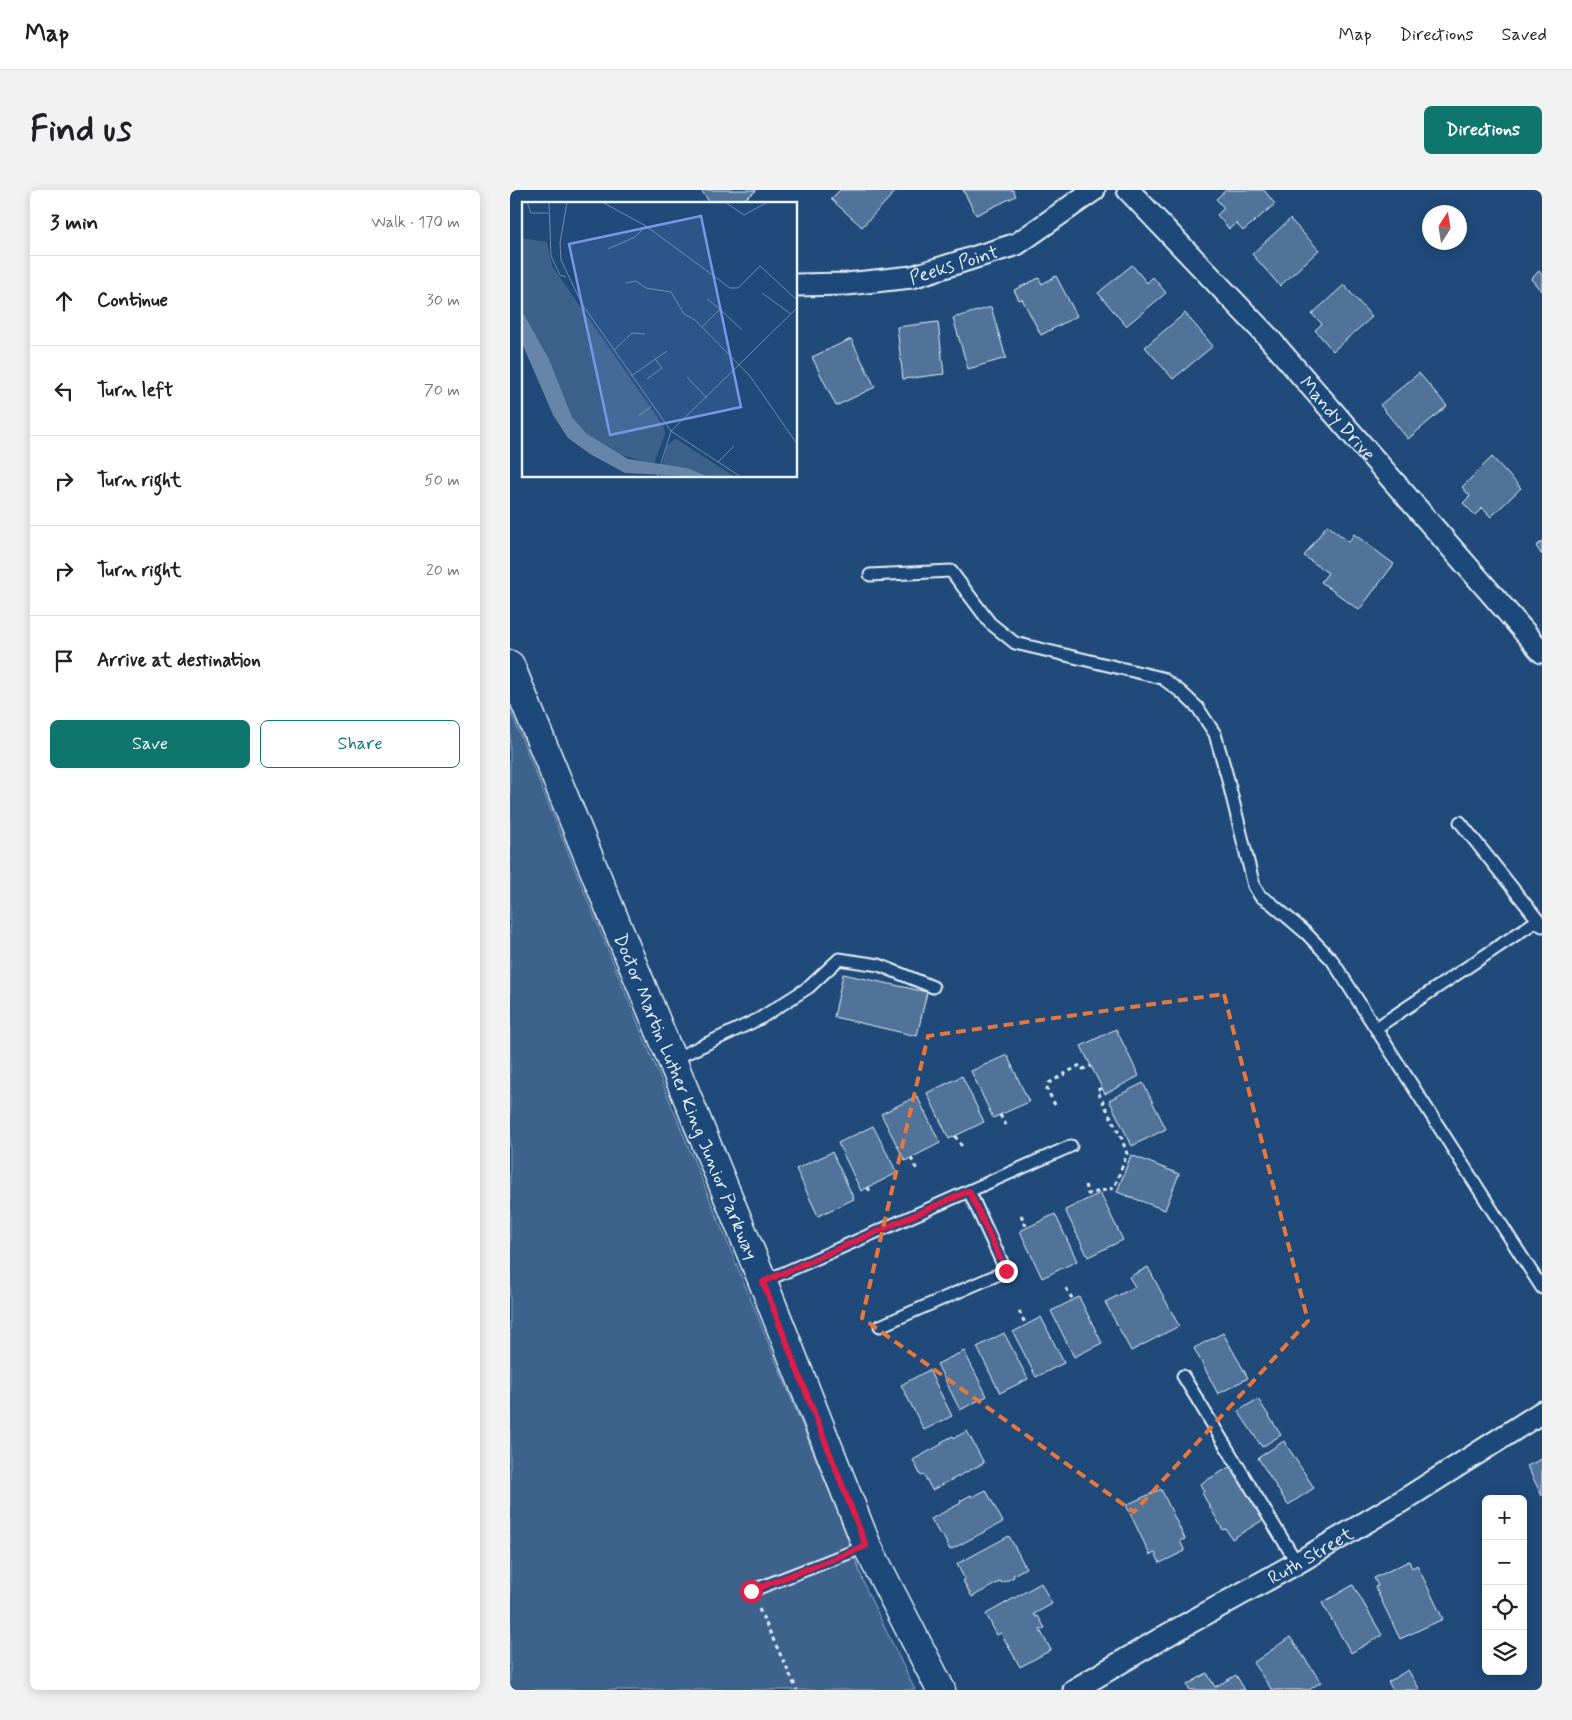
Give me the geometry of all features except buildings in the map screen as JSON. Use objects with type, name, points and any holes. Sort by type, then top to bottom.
[{"type":"main road","name":"Doctor Martin Luther King Junior Parkway","points":[[510,665],[763,1282],[866,1546],[941,1690]]},
{"type":"street","name":"Peeks Point","points":[[798,285],[847,284],[912,277],[1017,244],[1094,190]]},
{"type":"street","name":"Mandy Drive","points":[[1128,190],[1267,336],[1542,652]]},
{"type":"street","name":"Ruth Street","points":[[1074,1690],[1407,1498],[1542,1412]]},
{"type":"lane","points":[[870,575],[951,571],[990,623],[1015,643],[1162,678],[1198,708],[1215,734],[1254,886],[1260,896],[1306,933],[1332,960],[1542,1288]]},
{"type":"lane","points":[[1376,1028],[1540,923],[1460,822]]},
{"type":"lane","points":[[672,1060],[759,1019],[809,987],[839,959],[879,965],[933,987]]},
{"type":"lane","points":[[763,1282],[1071,1146]]},
{"type":"lane","points":[[880,1326],[1006,1271],[969,1191]]},
{"type":"lane","points":[[1183,1376],[1297,1563]]},
{"type":"lane","points":[[751,1591],[866,1546]]},
{"type":"path","points":[[1055,1105],[1047,1090],[1049,1083],[1080,1064],[1083,1069],[1091,1066]]},
{"type":"path","points":[[1085,1185],[1088,1194],[1114,1188],[1127,1154],[1122,1138],[1097,1090],[1102,1088]]},
{"type":"path","points":[[1000,1115],[1007,1128]]},
{"type":"path","points":[[955,1136],[963,1148]]},
{"type":"path","points":[[911,1158],[917,1170]]},
{"type":"path","points":[[868,1187],[870,1192]]},
{"type":"path","points":[[1021,1215],[1027,1228]]},
{"type":"path","points":[[1066,1288],[1072,1300]]},
{"type":"path","points":[[1019,1311],[1026,1325]]},
{"type":"path","points":[[767,1627],[797,1690]]},
{"type":"highlighted area","points":[[1224,994],[1308,1321],[1134,1512],[862,1318],[928,1036]]},
{"type":"shaded area","points":[[510,710],[838,1513],[867,1591],[915,1690],[510,1690]]},
{"type":"route","points":[[751,1591],[866,1546],[763,1282],[969,1191],[1006,1271]]}]
